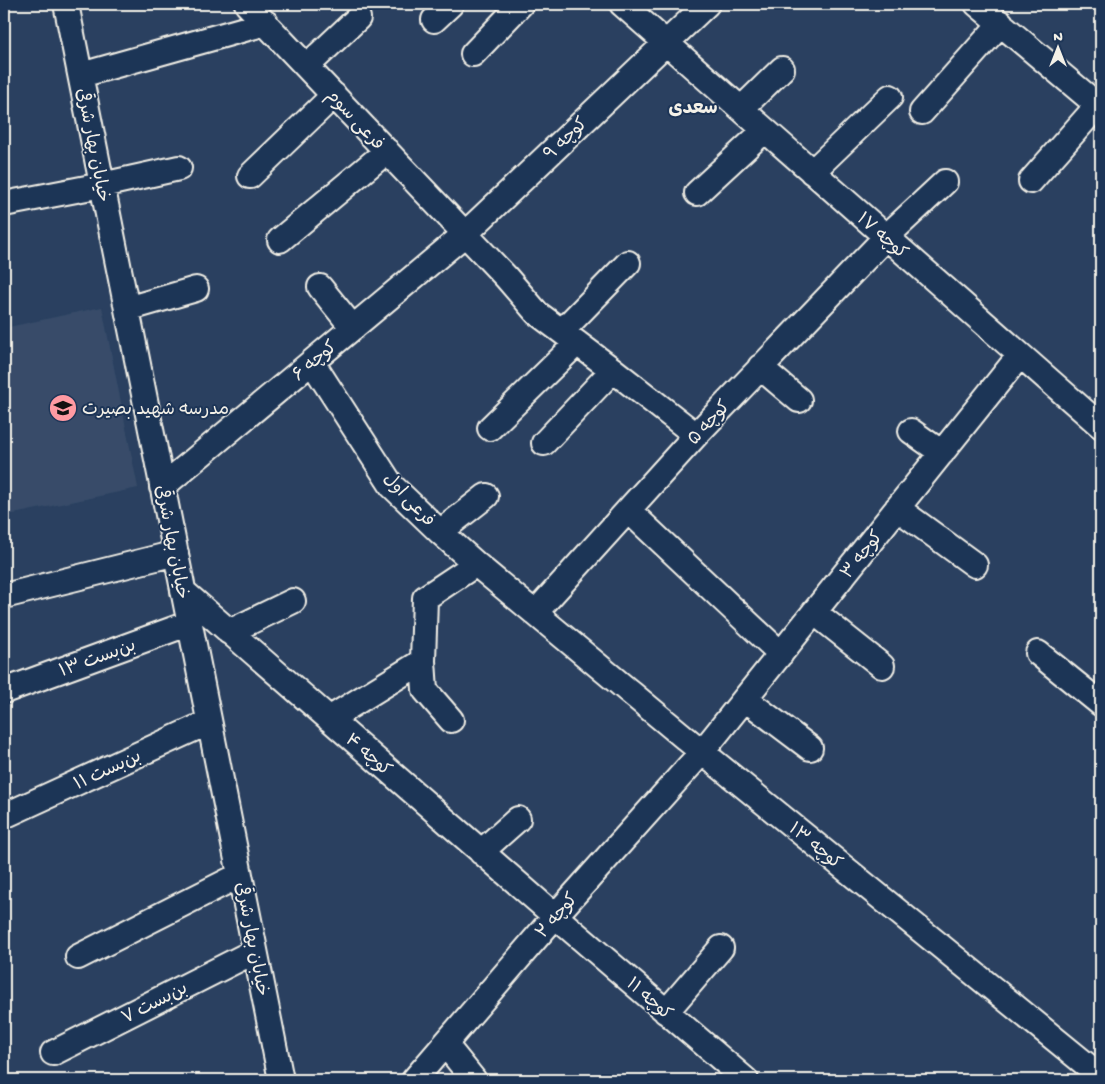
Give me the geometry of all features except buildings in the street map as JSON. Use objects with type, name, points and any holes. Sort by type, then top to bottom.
[{"type":"street","name":"خیابان بهار شرقی","points":[[66,4],[281,1080]]},
{"type":"street","name":"فرعی سوم","points":[[248,4],[506,277],[536,313],[569,337]]},
{"type":"street","points":[[472,54],[521,4]]},
{"type":"street","name":"کوچه ۱۷","points":[[622,4],[1101,426]]},
{"type":"street","name":"کوچه ۹","points":[[465,234],[707,4]]},
{"type":"street","points":[[978,4],[1100,106],[1031,181]]},
{"type":"street","points":[[307,66],[358,18]]},
{"type":"street","points":[[81,75],[266,23]]},
{"type":"street","points":[[922,112],[1001,23]]},
{"type":"street","points":[[741,109],[782,69]]},
{"type":"street","points":[[250,176],[334,95]]},
{"type":"street","points":[[812,172],[890,97]]},
{"type":"street","points":[[697,194],[765,130]]},
{"type":"street","points":[[280,240],[387,151]]},
{"type":"street","points":[[4,204],[179,168]]},
{"type":"street","name":"کوچه ۵","points":[[535,613],[696,435],[886,237],[945,182]]},
{"type":"street","name":"کوچه ۶","points":[[162,487],[465,234]]},
{"type":"street","points":[[490,428],[569,337],[628,263]]},
{"type":"street","points":[[320,287],[353,328]]},
{"type":"street","points":[[127,309],[196,290]]},
{"type":"street","points":[[569,337],[696,435]]},
{"type":"street","name":"کوچه ۳","points":[[702,752],[1020,355]]},
{"type":"street","name":"فرعی اول","points":[[312,362],[392,486],[476,564],[535,613]]},
{"type":"street","points":[[760,368],[799,400]]},
{"type":"street","points":[[544,443],[613,370]]},
{"type":"street","points":[[911,432],[942,453]]},
{"type":"street","points":[[440,532],[486,496]]},
{"type":"street","points":[[897,508],[975,565]]},
{"type":"street","points":[[628,510],[781,654]]},
{"type":"street","points":[[4,596],[176,553]]},
{"type":"street","points":[[451,720],[425,690],[423,661],[425,598],[476,564]]},
{"type":"street","name":"کوچه ۴","points":[[183,592],[555,916]]},
{"type":"street","points":[[229,632],[293,601]]},
{"type":"street","points":[[814,612],[882,666]]},
{"type":"street","name":"کوچه ۱۳","points":[[535,613],[1098,1076]]},
{"type":"street","name":"بن‌بست ۱۳","points":[[4,691],[190,624]]},
{"type":"street","points":[[1038,653],[1101,704]]},
{"type":"street","points":[[329,719],[423,661]]},
{"type":"street","points":[[745,699],[810,748]]},
{"type":"street","name":"بن‌بست ۱۱","points":[[4,816],[209,722]]},
{"type":"street","name":"کوچه ۲","points":[[414,1080],[555,916],[702,752]]},
{"type":"street","points":[[482,852],[518,819]]},
{"type":"street","points":[[78,957],[240,875]]},
{"type":"street","name":"کوچه ۱۱","points":[[555,916],[746,1080]]},
{"type":"street","points":[[666,1012],[721,948]]},
{"type":"street","name":"بن‌بست ۷","points":[[53,1054],[255,951]]},
{"type":"street","points":[[445,1044],[474,1080]]},
{"type":"shaded area","name":"مدرسه شهید بصیرت","points":[[102,307],[138,488],[4,516],[4,328]]},
{"type":"place","name":"مدرسه شهید بصیرت","points":[[63,408]]},
{"type":"district","name":"سعدی","points":[[693,106]]}]
